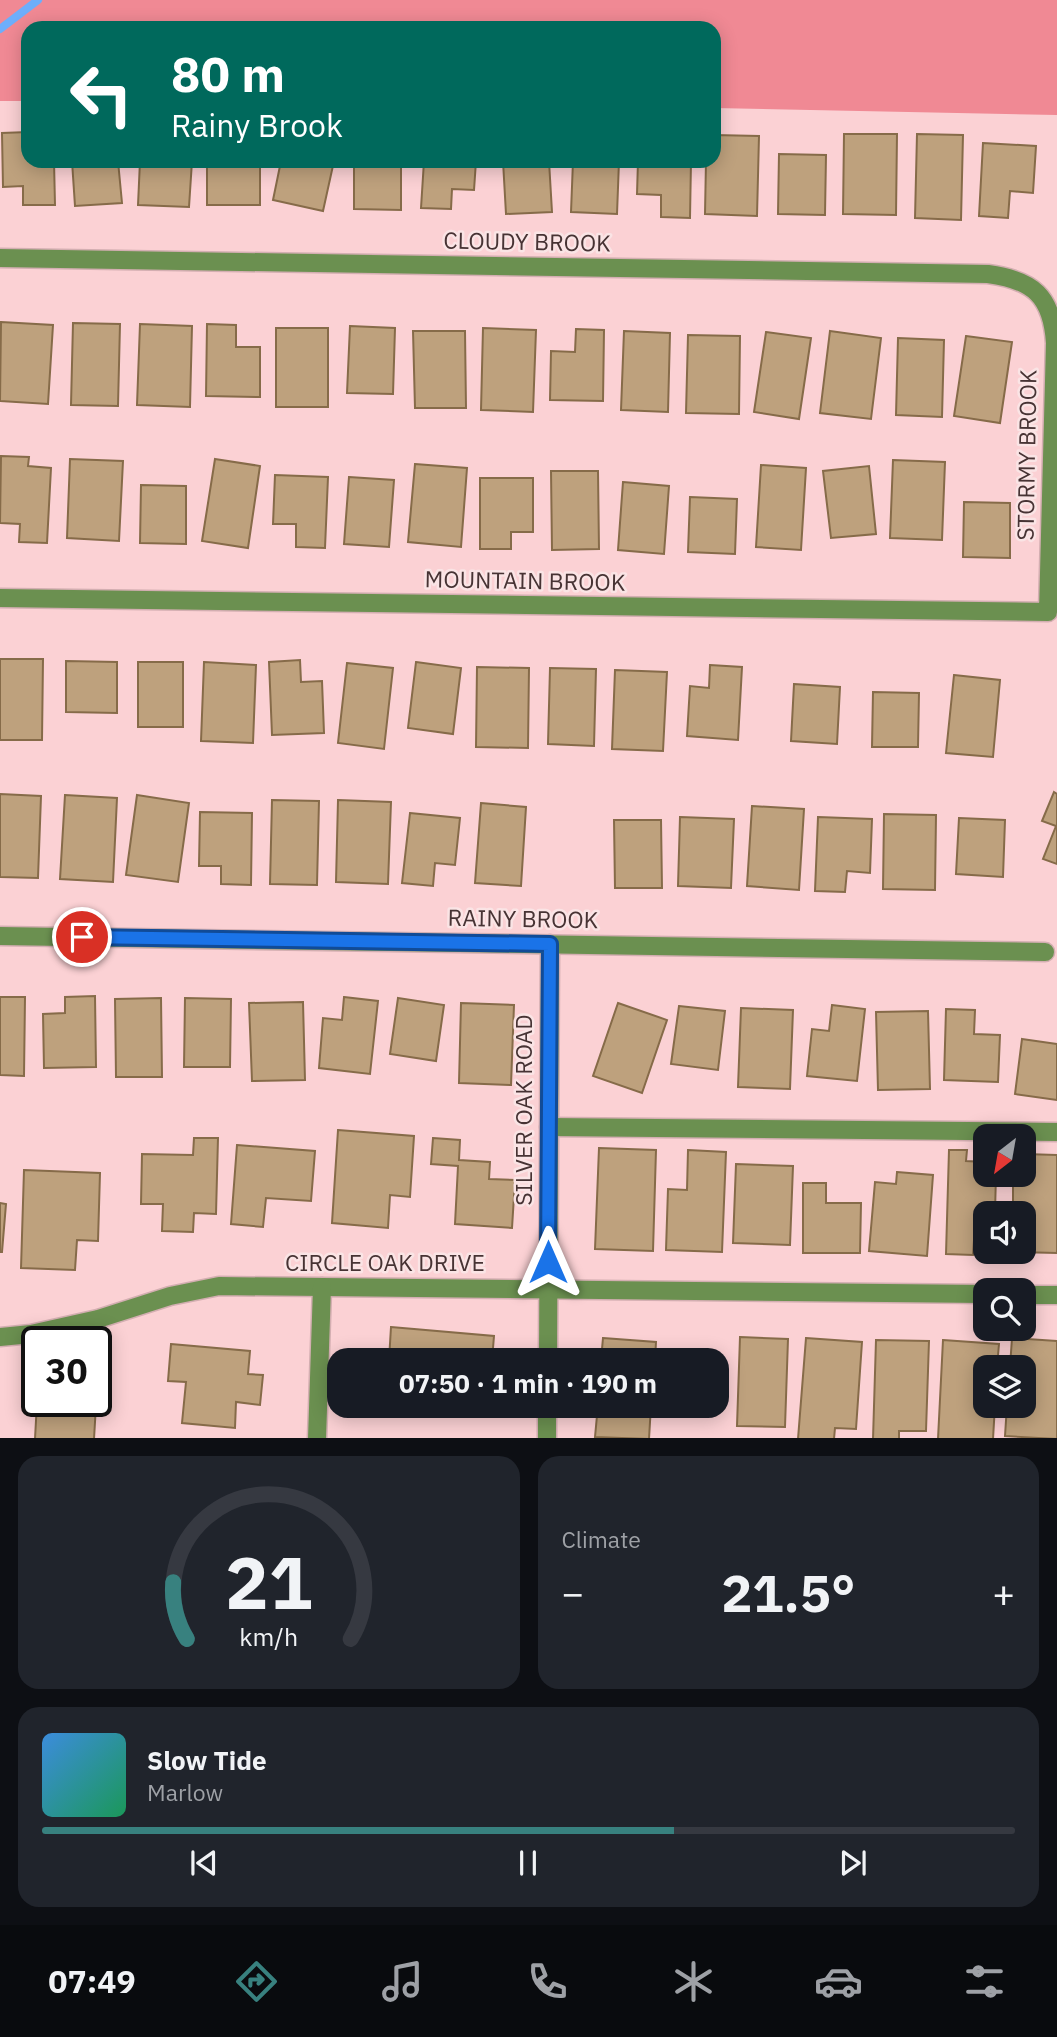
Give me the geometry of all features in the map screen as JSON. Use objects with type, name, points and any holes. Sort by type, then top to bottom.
[{"type":"street","name":"CLOUDY BROOK","points":[[0,258],[988,274],[1010,277],[1031,286],[1043,301]]},
{"type":"street","name":"STORMY BROOK","points":[[1043,301],[1053,321],[1055,343],[1048,612]]},
{"type":"street","name":"MOUNTAIN BROOK","points":[[0,598],[1048,612]]},
{"type":"street","name":"RAINY BROOK","points":[[0,936],[1045,952]]},
{"type":"street","name":"SILVER OAK ROAD","points":[[548,1348],[550,944]]},
{"type":"street","points":[[549,1127],[1057,1132]]},
{"type":"street","name":"CIRCLE OAK DRIVE","points":[[0,1336],[31,1334],[98,1319],[170,1296],[219,1286],[973,1294]]},
{"type":"street","points":[[317,1438],[322,1287]]},
{"type":"street","points":[[1036,1295],[1057,1295]]},
{"type":"street","points":[[547,1418],[547,1438]]},
{"type":"shaded area","points":[[0,0],[1057,0],[1057,115],[721,108],[721,21],[21,21],[21,101],[0,101]]},
{"type":"building","points":[[21,132],[21,168],[54,168],[55,205],[23,205],[23,186],[3,187],[2,133]]},
{"type":"building","points":[[844,134],[897,134],[896,215],[843,214]]},
{"type":"building","points":[[917,134],[963,135],[961,220],[915,218]]},
{"type":"building","points":[[721,135],[759,136],[757,216],[705,214],[706,168],[721,168]]},
{"type":"building","points":[[983,143],[1036,146],[1033,193],[1010,191],[1008,218],[979,216]]},
{"type":"building","points":[[779,154],[826,155],[825,215],[778,214]]},
{"type":"building","points":[[72,168],[119,168],[122,203],[75,206]]},
{"type":"building","points":[[140,168],[192,168],[189,207],[138,205]]},
{"type":"building","points":[[207,168],[260,168],[260,205],[207,205]]},
{"type":"building","points":[[280,168],[332,168],[323,211],[273,200]]},
{"type":"building","points":[[354,168],[401,168],[401,210],[354,209]]},
{"type":"building","points":[[424,168],[476,168],[474,190],[452,189],[451,209],[421,208]]},
{"type":"building","points":[[503,168],[549,168],[552,212],[506,214]]},
{"type":"building","points":[[573,168],[619,168],[617,214],[571,212]]},
{"type":"building","points":[[638,168],[691,168],[690,218],[661,217],[661,195],[637,194]]},
{"type":"building","points":[[1,322],[53,325],[48,404],[0,401]]},
{"type":"building","points":[[73,323],[120,324],[118,406],[71,405]]},
{"type":"building","points":[[140,324],[192,326],[190,407],[137,405]]},
{"type":"building","points":[[207,324],[236,325],[236,347],[260,347],[260,397],[206,396]]},
{"type":"building","points":[[350,326],[395,328],[393,394],[347,393]]},
{"type":"building","points":[[276,328],[328,328],[328,407],[276,407]]},
{"type":"building","points":[[483,328],[536,330],[533,412],[481,410]]},
{"type":"building","points":[[576,329],[604,330],[603,401],[550,400],[551,351],[575,352]]},
{"type":"building","points":[[413,331],[465,331],[466,408],[415,408]]},
{"type":"building","points":[[624,331],[670,333],[668,412],[621,410]]},
{"type":"building","points":[[830,331],[881,338],[871,419],[820,413]]},
{"type":"building","points":[[766,332],[811,338],[799,419],[754,412]]},
{"type":"building","points":[[688,335],[740,336],[739,414],[686,413]]},
{"type":"building","points":[[966,336],[1012,342],[1000,423],[954,416]]},
{"type":"building","points":[[898,338],[944,340],[942,417],[896,415]]},
{"type":"building","points":[[1,456],[29,457],[28,466],[51,468],[47,543],[19,542],[20,524],[0,523]]},
{"type":"building","points":[[70,459],[123,461],[119,541],[67,538]]},
{"type":"building","points":[[215,459],[260,466],[248,548],[202,541]]},
{"type":"building","points":[[893,460],[945,462],[942,540],[890,538]]},
{"type":"building","points":[[415,464],[467,468],[461,547],[408,542]]},
{"type":"building","points":[[761,465],[806,468],[801,550],[756,547]]},
{"type":"building","points":[[869,466],[876,534],[831,538],[823,471]]},
{"type":"building","points":[[551,471],[598,471],[599,549],[552,550]]},
{"type":"building","points":[[275,475],[328,477],[325,548],[296,547],[296,524],[273,524]]},
{"type":"building","points":[[349,477],[394,480],[389,547],[344,544]]},
{"type":"building","points":[[480,478],[533,478],[533,532],[511,532],[511,549],[480,549]]},
{"type":"building","points":[[623,482],[669,486],[664,554],[618,550]]},
{"type":"building","points":[[141,485],[186,486],[186,544],[140,543]]},
{"type":"building","points":[[690,497],[737,499],[735,554],[688,552]]},
{"type":"building","points":[[964,502],[1010,503],[1010,558],[963,557]]},
{"type":"building","points":[[0,659],[43,659],[42,740],[0,740]]},
{"type":"building","points":[[300,660],[301,682],[322,681],[324,733],[272,735],[269,662]]},
{"type":"building","points":[[66,661],[117,662],[117,713],[66,712]]},
{"type":"building","points":[[138,662],[183,662],[183,727],[138,727]]},
{"type":"building","points":[[204,662],[256,665],[253,743],[201,741]]},
{"type":"building","points":[[416,662],[461,668],[453,734],[408,728]]},
{"type":"building","points":[[347,663],[393,668],[384,749],[338,743]]},
{"type":"building","points":[[710,665],[742,667],[738,740],[687,736],[690,686],[709,688]]},
{"type":"building","points":[[477,667],[529,668],[528,748],[476,747]]},
{"type":"building","points":[[550,668],[596,669],[594,746],[548,744]]},
{"type":"building","points":[[615,670],[667,672],[663,751],[612,749]]},
{"type":"building","points":[[954,675],[1000,680],[993,757],[946,753]]},
{"type":"building","points":[[794,684],[840,687],[837,744],[791,741]]},
{"type":"building","points":[[873,692],[919,693],[918,747],[872,747]]},
{"type":"building","points":[[1054,792],[1057,794],[1057,864],[1043,859],[1056,826],[1042,821]]},
{"type":"building","points":[[0,794],[41,796],[38,878],[0,877]]},
{"type":"building","points":[[65,795],[117,798],[113,882],[60,879]]},
{"type":"building","points":[[137,795],[189,803],[178,882],[126,875]]},
{"type":"building","points":[[272,800],[319,801],[317,885],[270,884]]},
{"type":"building","points":[[338,800],[391,802],[388,884],[336,882]]},
{"type":"building","points":[[481,803],[526,807],[521,886],[475,883]]},
{"type":"building","points":[[752,806],[804,809],[799,890],[747,886]]},
{"type":"building","points":[[200,812],[252,813],[251,885],[221,884],[221,866],[199,866]]},
{"type":"building","points":[[410,813],[460,818],[455,865],[435,863],[433,886],[402,883]]},
{"type":"building","points":[[884,814],[936,815],[935,890],[883,889]]},
{"type":"building","points":[[680,817],[734,819],[731,888],[678,886]]},
{"type":"building","points":[[818,817],[872,819],[870,873],[847,871],[845,892],[815,891]]},
{"type":"building","points":[[959,818],[1005,820],[1003,877],[956,874]]},
{"type":"building","points":[[614,820],[661,820],[662,888],[615,888]]},
{"type":"building","points":[[95,996],[96,1067],[44,1068],[43,1014],[65,1013],[65,997]]},
{"type":"building","points":[[0,997],[25,997],[24,1076],[0,1075]]},
{"type":"building","points":[[344,997],[378,1001],[370,1074],[319,1068],[323,1018],[342,1020]]},
{"type":"building","points":[[161,998],[162,1077],[116,1077],[115,999]]},
{"type":"building","points":[[185,998],[231,999],[230,1067],[184,1067]]},
{"type":"building","points":[[398,998],[444,1005],[436,1061],[390,1054]]},
{"type":"building","points":[[303,1002],[305,1080],[252,1081],[249,1003]]},
{"type":"building","points":[[461,1003],[514,1005],[511,1085],[459,1083]]},
{"type":"building","points":[[618,1003],[667,1020],[642,1093],[593,1076]]},
{"type":"building","points":[[832,1005],[865,1009],[857,1081],[807,1076],[812,1029],[829,1031]]},
{"type":"building","points":[[679,1006],[725,1011],[718,1070],[671,1064]]},
{"type":"building","points":[[741,1008],[793,1010],[790,1089],[738,1087]]},
{"type":"building","points":[[946,1009],[975,1010],[974,1034],[1000,1035],[998,1082],[944,1080]]},
{"type":"building","points":[[928,1011],[930,1089],[878,1090],[876,1012]]},
{"type":"building","points":[[1022,1039],[1057,1044],[1057,1100],[1015,1094]]},
{"type":"building","points":[[338,1130],[414,1136],[410,1197],[390,1195],[388,1228],[332,1223]]},
{"type":"building","points":[[194,1138],[218,1138],[216,1214],[194,1213],[193,1232],[162,1231],[163,1204],[141,1204],[142,1154],[193,1155]]},
{"type":"building","points":[[433,1138],[460,1140],[459,1160],[490,1162],[489,1179],[515,1180],[512,1228],[455,1224],[458,1166],[431,1164]]},
{"type":"building","points":[[237,1145],[315,1151],[311,1201],[266,1198],[263,1227],[231,1224]]},
{"type":"building","points":[[599,1148],[656,1150],[653,1251],[595,1249]]},
{"type":"building","points":[[688,1150],[726,1152],[722,1252],[666,1250],[668,1189],[687,1190]]},
{"type":"building","points":[[949,1150],[967,1150],[966,1161],[973,1161],[973,1187],[996,1187],[995,1201],[973,1201],[973,1255],[946,1254]]},
{"type":"building","points":[[1036,1154],[1057,1155],[1057,1253],[1036,1253],[1036,1201],[1013,1201],[1013,1187],[1036,1187]]},
{"type":"building","points":[[736,1164],[793,1166],[790,1245],[733,1243]]},
{"type":"building","points":[[24,1170],[100,1173],[98,1241],[77,1240],[75,1270],[21,1268]]},
{"type":"building","points":[[897,1172],[933,1175],[927,1256],[869,1251],[875,1182],[896,1184]]},
{"type":"building","points":[[803,1183],[826,1183],[826,1203],[861,1203],[860,1253],[803,1253]]},
{"type":"building","points":[[0,1203],[6,1204],[2,1252],[0,1252]]},
{"type":"building","points":[[391,1327],[494,1336],[493,1348],[390,1348]]},
{"type":"building","points":[[740,1337],[788,1339],[785,1427],[737,1426]]},
{"type":"building","points":[[603,1338],[656,1342],[656,1348],[602,1348]]},
{"type":"building","points":[[806,1338],[862,1342],[856,1429],[835,1428],[834,1438],[798,1438]]},
{"type":"building","points":[[876,1340],[929,1341],[926,1431],[899,1431],[899,1438],[873,1438]]},
{"type":"building","points":[[943,1340],[999,1344],[998,1355],[973,1355],[973,1418],[994,1418],[993,1438],[938,1438]]},
{"type":"building","points":[[1012,1341],[1057,1341],[1057,1438],[1005,1436],[1006,1418],[1036,1418],[1036,1355],[1011,1355]]},
{"type":"building","points":[[171,1344],[250,1351],[248,1374],[263,1375],[260,1405],[236,1402],[235,1428],[182,1423],[186,1382],[168,1381]]},
{"type":"building","points":[[36,1417],[95,1417],[94,1438],[35,1438]]},
{"type":"building","points":[[597,1418],[650,1418],[649,1438],[595,1437]]},
{"type":"waterway","points":[[0,29],[38,0]]},
{"type":"route","points":[[82,937],[550,944],[548,1262]]}]
